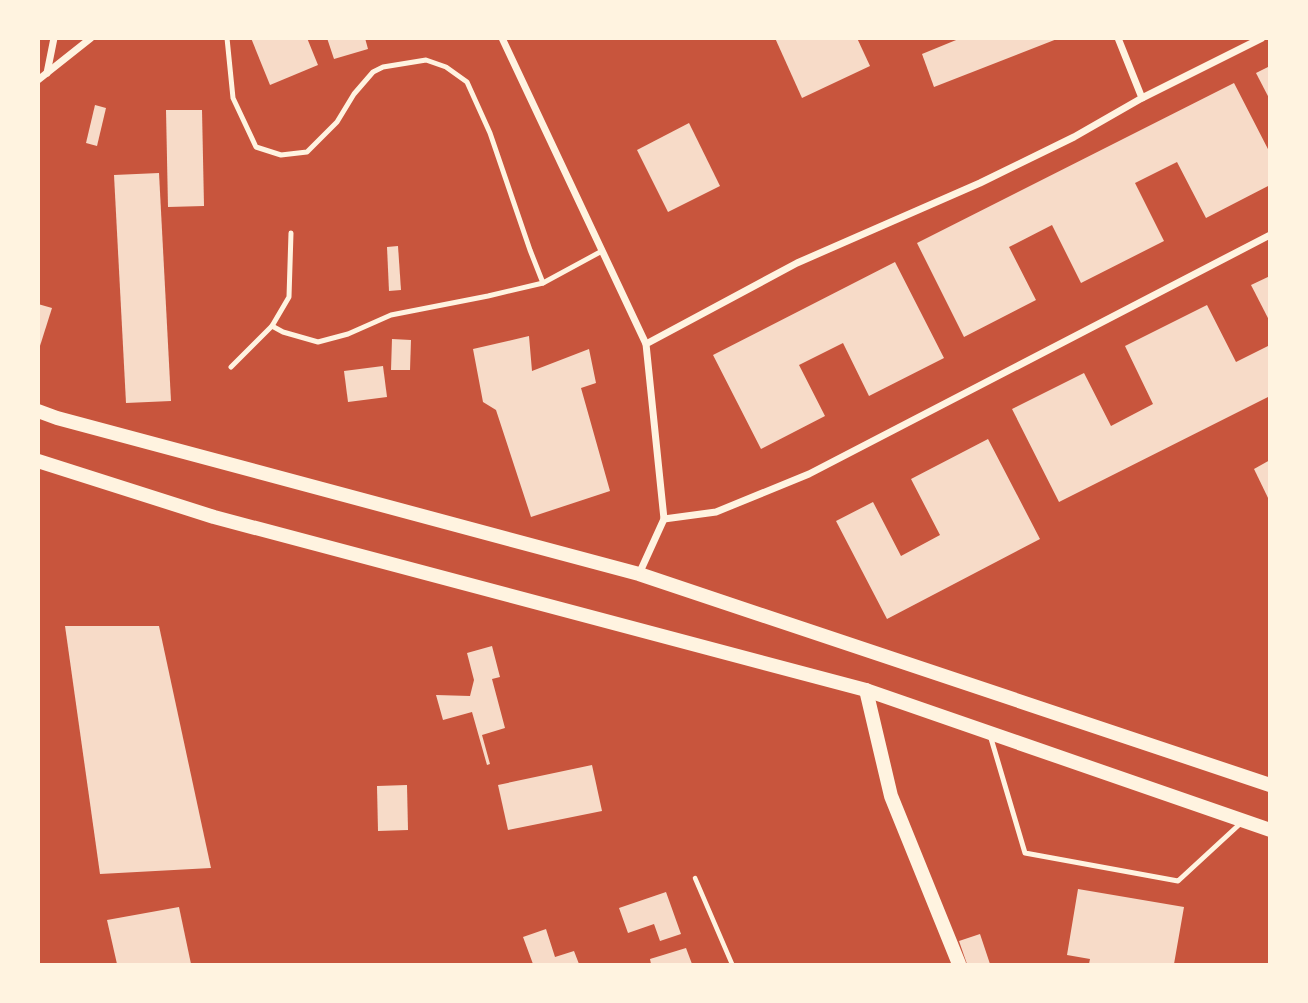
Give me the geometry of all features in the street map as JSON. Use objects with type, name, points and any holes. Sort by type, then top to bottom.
[{"type":"main road","points":[[38,411],[639,575],[1269,785]]},
{"type":"main road","points":[[38,461],[214,517],[866,690],[1269,830]]},
{"type":"main road","points":[[866,690],[891,796],[959,964]]},
{"type":"street","points":[[47,73],[54,38]]},
{"type":"street","points":[[38,80],[91,38]]},
{"type":"street","points":[[502,38],[646,344],[664,519],[639,575]]},
{"type":"street","points":[[1118,38],[1142,98]]},
{"type":"street","points":[[646,344],[797,263],[980,183],[1262,38]]},
{"type":"street","points":[[664,519],[716,513],[809,474],[1269,235]]},
{"type":"lane","points":[[228,38],[233,98],[256,147],[281,155],[307,152],[337,122],[354,94],[373,72],[383,67],[426,60],[446,67],[467,82],[491,133],[543,283]]},
{"type":"lane","points":[[232,368],[272,326],[289,297],[291,233]]},
{"type":"lane","points":[[272,326],[318,342],[348,334],[391,315],[543,283],[602,251]]},
{"type":"lane","points":[[989,732],[1025,853],[1178,881],[1244,821]]},
{"type":"path","points":[[695,878],[732,964]]},
{"type":"building","points":[[251,38],[307,38],[318,65],[270,85]]},
{"type":"building","points":[[327,38],[365,38],[368,49],[334,59]]},
{"type":"building","points":[[775,38],[857,38],[870,66],[802,98]]},
{"type":"building","points":[[961,38],[1057,39],[934,87],[922,54]]},
{"type":"building","points":[[1270,66],[1270,100],[1256,73]]},
{"type":"building","points":[[1234,83],[1270,153],[1270,185],[1206,218],[1177,162],[1135,183],[1164,241],[1081,283],[1052,225],[1009,247],[1036,300],[964,337],[917,243]]},
{"type":"building","points":[[95,105],[106,108],[97,146],[86,143]]},
{"type":"building","points":[[166,110],[202,110],[204,206],[168,207]]},
{"type":"building","points":[[689,123],[720,186],[668,212],[637,150]]},
{"type":"building","points":[[159,173],[171,401],[126,403],[114,175]]},
{"type":"building","points":[[398,246],[401,290],[389,291],[387,247]]},
{"type":"building","points":[[895,262],[944,358],[869,396],[843,343],[799,365],[825,416],[761,449],[713,355]]},
{"type":"building","points":[[1270,276],[1270,322],[1251,285]]},
{"type":"building","points":[[38,304],[52,308],[39,349],[38,349]]},
{"type":"building","points":[[1207,305],[1236,362],[1270,345],[1270,396],[1059,502],[1012,409],[1084,373],[1111,426],[1153,404],[1125,346]]},
{"type":"building","points":[[529,336],[532,371],[589,349],[596,383],[581,388],[610,491],[531,517],[496,410],[483,402],[473,349]]},
{"type":"building","points":[[392,339],[411,340],[410,370],[391,370]]},
{"type":"building","points":[[383,366],[387,397],[348,402],[344,371]]},
{"type":"building","points":[[988,439],[1040,539],[887,619],[836,521],[873,502],[901,556],[940,535],[911,479]]},
{"type":"building","points":[[1270,460],[1270,502],[1254,469]]},
{"type":"building","points":[[65,626],[159,626],[211,868],[100,874]]},
{"type":"building","points":[[492,646],[500,677],[492,679],[505,728],[482,735],[490,764],[487,765],[472,712],[443,720],[436,695],[470,696],[474,680],[467,653]]},
{"type":"building","points":[[592,765],[602,811],[508,830],[498,785]]},
{"type":"building","points":[[407,785],[408,830],[378,831],[377,786]]},
{"type":"building","points":[[1078,889],[1184,907],[1174,964],[1089,964],[1090,959],[1067,955]]},
{"type":"building","points":[[666,892],[681,934],[660,941],[654,924],[628,933],[619,908]]},
{"type":"building","points":[[179,907],[191,964],[117,964],[107,920]]},
{"type":"building","points":[[546,929],[555,957],[574,951],[579,964],[533,964],[523,937]]},
{"type":"building","points":[[980,934],[990,964],[967,964],[959,941]]},
{"type":"building","points":[[686,948],[692,964],[651,964],[650,959]]}]
